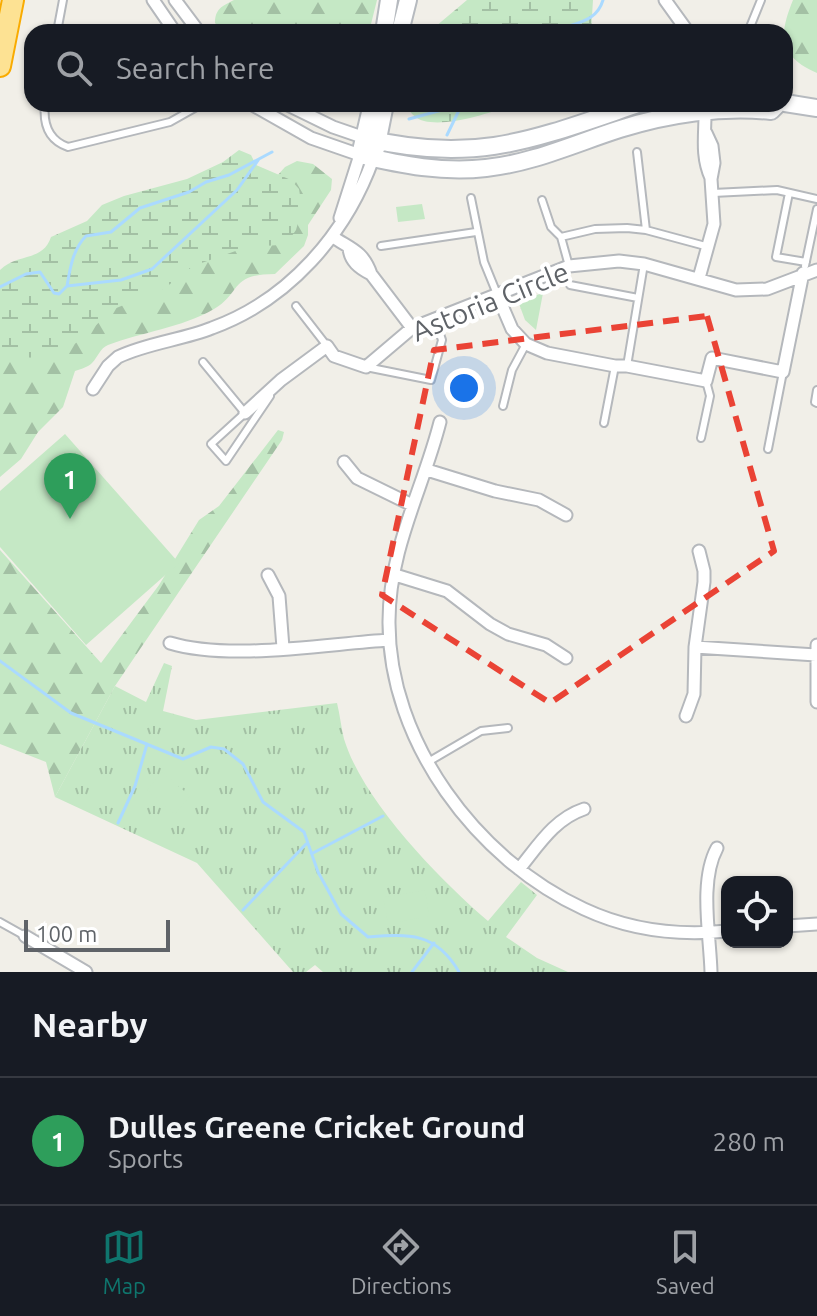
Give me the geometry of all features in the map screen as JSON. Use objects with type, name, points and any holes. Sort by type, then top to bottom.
[{"type":"highway","points":[[0,66],[13,0]]},
{"type":"street","points":[[153,0],[170,24]]},
{"type":"street","points":[[175,0],[193,24]]},
{"type":"street","points":[[385,24],[389,0]]},
{"type":"street","points":[[402,24],[408,0]]},
{"type":"street","points":[[665,0],[682,24]]},
{"type":"street","points":[[793,104],[817,108]]},
{"type":"street","points":[[265,112],[302,134],[367,157],[421,168],[487,168],[538,158],[653,119],[686,112]]},
{"type":"street","points":[[302,112],[333,127],[371,139],[447,151],[495,147],[552,134],[615,112]]},
{"type":"street","points":[[371,139],[372,112]]},
{"type":"street","points":[[93,389],[108,366],[128,352],[210,329],[250,310],[296,276],[333,237],[359,196],[371,139],[382,112]]},
{"type":"street","points":[[699,278],[714,224],[711,179],[714,163],[712,146],[706,133],[705,112]]},
{"type":"street","points":[[333,237],[349,248],[350,256],[371,274],[412,328]]},
{"type":"street","name":"Astoria Circle","points":[[366,367],[412,328],[434,317],[569,266],[619,261],[644,264],[736,290],[782,284],[804,268],[817,270]]},
{"type":"street","points":[[497,294],[512,329],[526,344],[547,353],[706,381],[712,358],[783,372],[804,268]]},
{"type":"street","points":[[245,413],[281,380],[327,346],[334,356],[366,367]]},
{"type":"street","points":[[440,422],[392,574],[389,598],[389,640],[399,694],[406,718],[427,762],[469,819],[519,869],[564,899],[608,919],[660,931],[721,932]]},
{"type":"street","points":[[344,462],[366,484],[412,505]]},
{"type":"street","points":[[427,470],[495,491],[547,502],[566,515]]},
{"type":"street","points":[[686,716],[694,694],[695,647],[704,582],[699,551]]},
{"type":"street","points":[[392,574],[447,591],[499,629],[546,645],[566,658]]},
{"type":"street","points":[[268,575],[281,603],[283,648]]},
{"type":"street","points":[[170,643],[207,650],[389,640]]},
{"type":"street","points":[[817,645],[817,702]]},
{"type":"street","points":[[695,647],[816,655]]},
{"type":"street","points":[[519,869],[555,826],[584,809]]},
{"type":"street","points":[[711,972],[707,879],[711,858],[717,848]]},
{"type":"street","points":[[793,926],[817,924]]},
{"type":"street","points":[[25,936],[86,972]]},
{"type":"lane","points":[[58,24],[63,0]]},
{"type":"lane","points":[[751,24],[761,0]]},
{"type":"lane","points":[[45,112],[46,125],[54,140],[68,147],[170,122],[188,112]]},
{"type":"lane","points":[[637,152],[646,230]]},
{"type":"lane","points":[[713,193],[777,190],[817,199]]},
{"type":"lane","points":[[789,193],[776,257],[804,268],[817,209]]},
{"type":"lane","points":[[471,198],[476,232],[497,294]]},
{"type":"lane","points":[[542,200],[551,227],[561,237],[569,266]]},
{"type":"lane","points":[[561,237],[595,229],[646,230],[709,247]]},
{"type":"lane","points":[[381,246],[476,232]]},
{"type":"lane","points":[[604,423],[621,366],[644,264]]},
{"type":"lane","points":[[570,285],[638,298]]},
{"type":"lane","points":[[296,306],[327,346]]},
{"type":"lane","points":[[366,367],[431,380],[442,340],[434,317]]},
{"type":"lane","points":[[503,406],[512,370],[526,344]]},
{"type":"lane","points":[[203,362],[245,413],[211,444],[226,461],[281,380]]},
{"type":"lane","points":[[768,449],[783,372]]},
{"type":"lane","points":[[701,438],[710,396],[706,381]]},
{"type":"lane","points":[[817,390],[817,403]]},
{"type":"lane","points":[[427,762],[481,731],[508,728]]},
{"type":"lane","points":[[0,922],[25,936]]},
{"type":"highlighted area","points":[[707,316],[774,551],[550,703],[382,595],[434,350]]},
{"type":"green space","points":[[234,0],[377,0],[371,24],[216,24],[216,14]]},
{"type":"green space","points":[[467,0],[593,0],[592,24],[438,24]]},
{"type":"green space","points":[[793,0],[817,0],[817,73],[793,57],[793,24],[785,24]]},
{"type":"green space","points":[[410,112],[490,112],[445,122],[418,118]]},
{"type":"green space","points":[[239,150],[251,155],[256,165],[291,180],[299,189],[302,208],[296,230],[289,240],[280,245],[247,247],[193,266],[165,288],[114,309],[76,343],[56,353],[38,358],[20,357],[0,349],[0,270],[14,261],[36,254],[51,237],[87,221],[102,205],[187,179],[223,162]]},
{"type":"green space","points":[[297,161],[313,164],[332,179],[331,190],[308,225],[304,246],[275,274],[250,277],[243,281],[214,309],[175,325],[105,346],[94,361],[75,371],[63,407],[38,432],[21,459],[0,477],[0,314],[277,176]]},
{"type":"green space","points":[[422,204],[425,219],[398,222],[396,207]]},
{"type":"green space","points":[[543,293],[536,330],[525,320],[518,301]]},
{"type":"green space","points":[[278,430],[284,432],[282,440],[115,686],[55,797],[46,762],[0,744],[0,550],[101,663],[159,585],[199,520],[219,506]]},
{"type":"green space","points":[[65,434],[179,563],[86,645],[0,547],[0,491]]},
{"type":"green space","points":[[164,663],[172,666],[163,711],[196,720],[337,703],[344,739],[354,763],[385,813],[405,838],[488,921],[521,882],[537,895],[506,937],[537,958],[568,972],[323,972],[315,965],[306,972],[293,972],[197,863],[55,797],[115,686],[146,702]]},
{"type":"green space","points":[[162,772],[190,796],[175,814],[147,790]]},
{"type":"green space","points":[[425,890],[429,916],[388,924],[383,897]]},
{"type":"waterway","points":[[575,24],[595,14],[603,0]]},
{"type":"waterway","points":[[409,119],[435,112]]},
{"type":"waterway","points":[[447,135],[458,112]]},
{"type":"waterway","points":[[67,286],[75,253],[86,236],[111,232],[140,208],[189,192],[272,152]]},
{"type":"waterway","points":[[0,287],[26,274],[40,272],[54,293],[59,294],[67,286],[121,280],[152,269],[237,190],[259,159]]},
{"type":"waterway","points":[[0,661],[71,713],[183,759],[211,747],[224,749],[243,764],[263,802],[304,832],[318,872],[341,914],[368,937],[409,936],[431,943],[441,949],[459,972]]},
{"type":"waterway","points":[[118,823],[135,786],[147,744]]},
{"type":"waterway","points":[[313,853],[383,816]]},
{"type":"waterway","points":[[243,910],[306,844]]},
{"type":"waterway","points":[[412,972],[434,943]]},
{"type":"place","name":"Dulles Greene Cricket Ground","points":[[70,519]]}]
